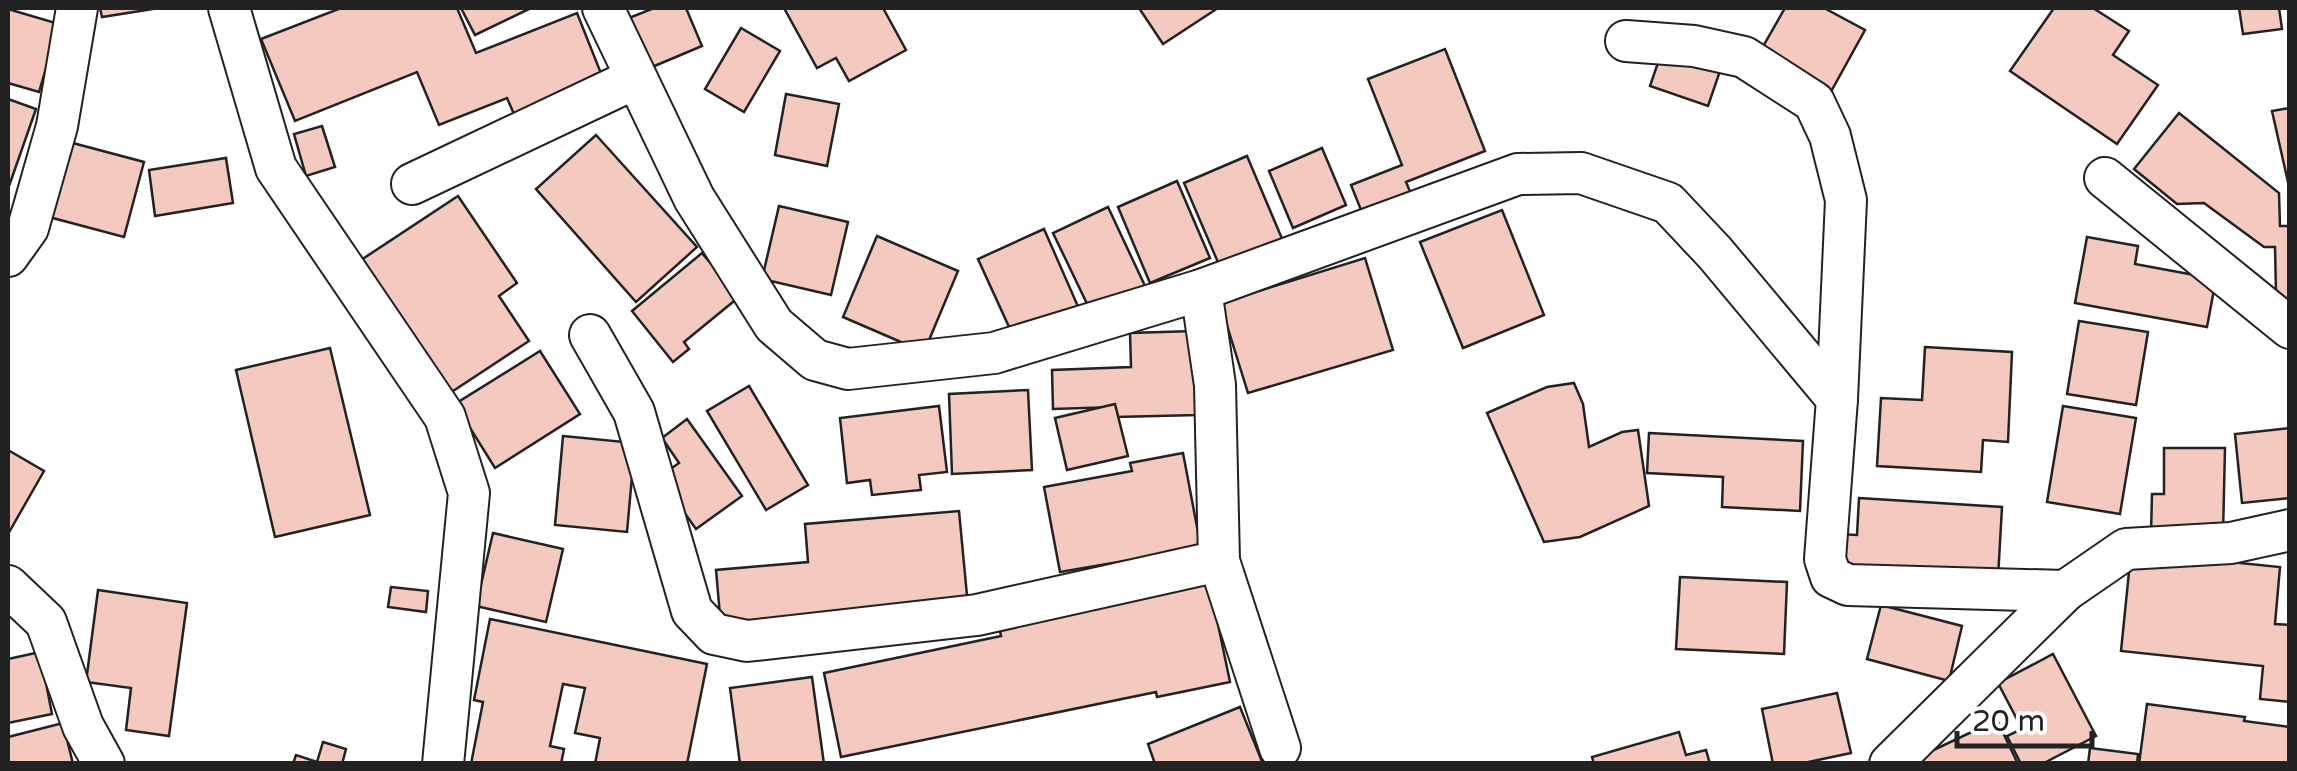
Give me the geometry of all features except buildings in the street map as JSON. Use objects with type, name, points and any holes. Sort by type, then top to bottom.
[{"type":"street","points":[[8,256],[28,228],[56,126],[77,8]]},
{"type":"street","points":[[229,8],[276,168],[445,417],[469,493],[443,764]]},
{"type":"street","points":[[603,8],[694,198],[774,325],[815,360],[848,369],[994,353],[1201,290],[1518,174],[1582,173],[1668,203],[1837,399]]},
{"type":"street","points":[[1626,41],[1694,46],[1744,57],[1814,102],[1830,136],[1846,200],[1825,559],[1832,578],[1848,585],[2065,591]]},
{"type":"street","points":[[412,184],[634,79]]},
{"type":"street","points":[[2105,178],[2290,328]]},
{"type":"street","points":[[1201,290],[1215,385],[1219,561],[1280,748]]},
{"type":"street","points":[[590,335],[634,412],[692,611],[714,634],[747,641],[978,616],[1219,561]]},
{"type":"street","points":[[1890,764],[2065,591],[2126,549],[2231,543],[2290,530]]},
{"type":"street","points":[[8,586],[46,622],[83,726],[104,764]]}]
